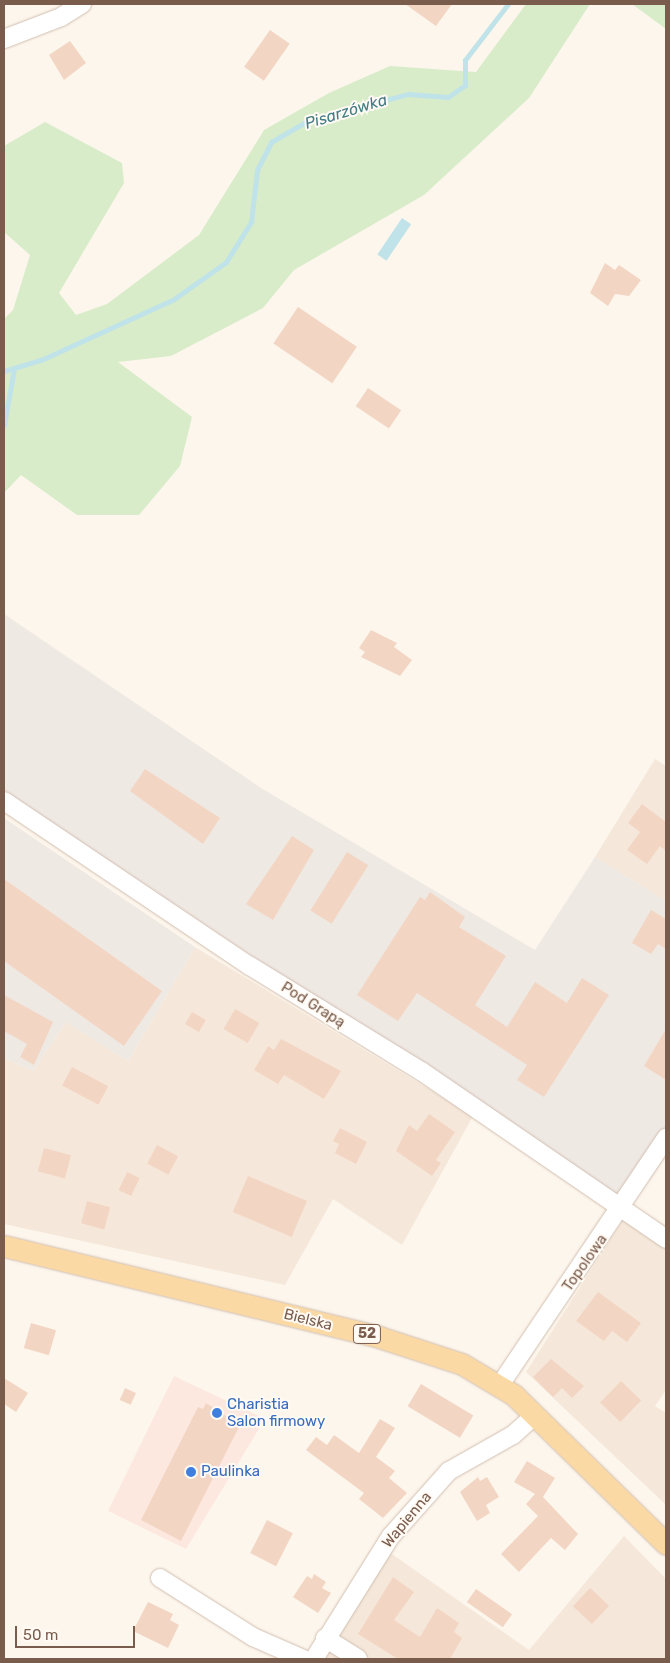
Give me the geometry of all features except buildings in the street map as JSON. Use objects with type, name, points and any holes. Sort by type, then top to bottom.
[{"type":"main road","name":"Bielska","points":[[4,1246],[387,1340],[456,1362],[500,1385],[535,1415],[666,1544]]},
{"type":"street","points":[[4,38],[61,17],[82,4]]},
{"type":"street","name":"Pod Grapą","points":[[4,801],[250,966],[421,1071],[621,1211],[666,1239]]},
{"type":"street","name":"Topolowa","points":[[500,1385],[621,1211],[666,1138]]},
{"type":"street","name":"Wapienna","points":[[314,1659],[325,1638],[391,1536],[449,1471],[513,1435],[535,1415]]},
{"type":"street","points":[[160,1578],[253,1637],[303,1659]]},
{"type":"street","points":[[325,1638],[358,1659]]},
{"type":"shaded area","points":[[4,614],[261,788],[535,950],[595,857],[666,901],[666,1128],[621,1202],[4,791]]},
{"type":"shaded area","points":[[655,759],[666,766],[666,901],[595,857]]},
{"type":"shaded area","points":[[4,818],[195,947],[128,1061],[66,1022],[33,1071],[4,1058]]},
{"type":"shaded area","points":[[195,947],[473,1116],[402,1245],[333,1199],[285,1285],[4,1224],[4,1058],[33,1071],[66,1022],[128,1061]]},
{"type":"shaded area","points":[[624,1218],[666,1247],[666,1390],[655,1406],[666,1413],[666,1505],[526,1372]]},
{"type":"shaded area","points":[[174,1376],[265,1419],[186,1549],[108,1511]]},
{"type":"shaded area","points":[[624,1536],[666,1579],[666,1659],[325,1659],[354,1602],[389,1552],[529,1650]]},
{"type":"green space","points":[[526,4],[590,4],[529,98],[424,195],[294,270],[263,308],[171,356],[118,362],[192,417],[180,466],[139,515],[77,515],[21,475],[4,493],[4,319],[13,310],[30,255],[4,232],[4,146],[45,122],[122,163],[124,183],[59,293],[76,315],[107,304],[199,235],[264,130],[329,93],[390,66],[476,72]]},
{"type":"green space","points":[[632,4],[666,4],[666,29]]},
{"type":"water","points":[[402,218],[411,224],[387,261],[377,254]]},
{"type":"waterway","name":"Pisarzówka","points":[[4,371],[41,360],[174,299],[226,262],[251,222],[257,170],[271,142],[309,120],[408,94],[448,97],[465,85],[465,60],[508,4]]},
{"type":"waterway","points":[[4,425],[14,368]]},
{"type":"place","name":"Charistia Salon firmowy","points":[[217,1413]]},
{"type":"place","name":"Paulinka","points":[[191,1472]]}]
